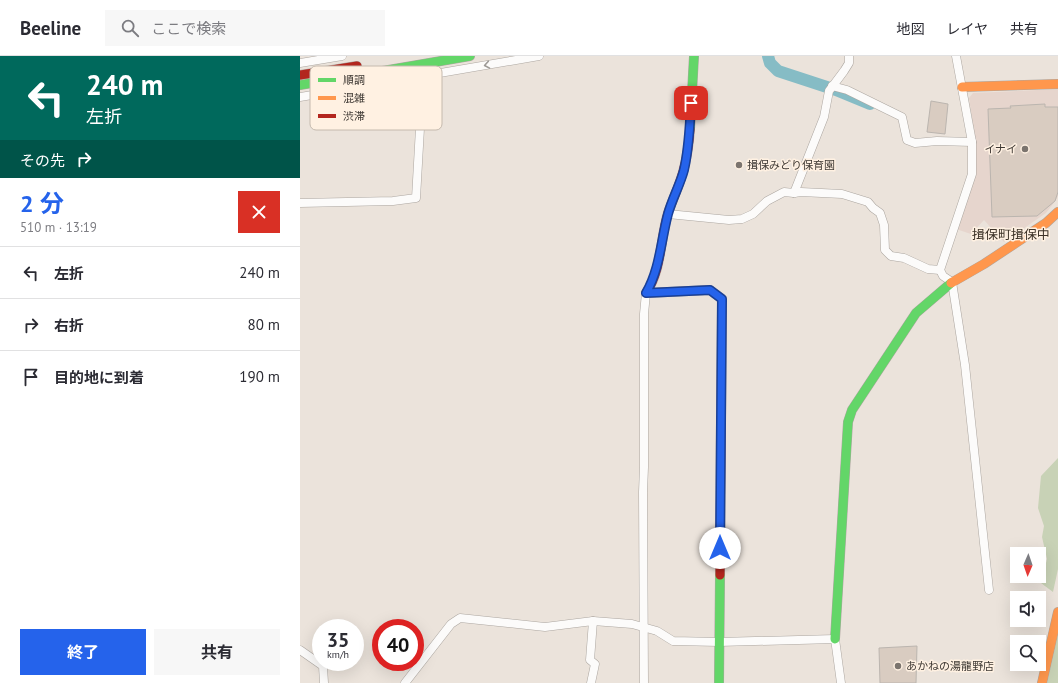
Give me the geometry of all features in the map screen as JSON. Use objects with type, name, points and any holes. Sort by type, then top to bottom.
[{"type":"main road","points":[[371,66],[470,56]]},
{"type":"main road","points":[[646,293],[652,284],[668,214],[683,172],[689,144],[694,56]]},
{"type":"main road","points":[[392,66],[419,60]]},
{"type":"main road","points":[[300,75],[310,74]]},
{"type":"main road","points":[[300,86],[310,84]]},
{"type":"main road","points":[[962,88],[1058,84]]},
{"type":"main road","points":[[835,639],[848,422],[852,410],[916,313],[952,282],[984,264],[1046,223],[1058,212]]},
{"type":"main road","points":[[646,293],[710,290],[722,299],[719,683]]},
{"type":"main road","points":[[1042,683],[1058,612]]},
{"type":"street","points":[[300,63],[342,56]]},
{"type":"street","points":[[442,73],[539,56]]},
{"type":"street","points":[[794,193],[824,117],[829,91],[844,71],[848,63],[849,56]]},
{"type":"street","points":[[956,56],[972,142],[972,174],[940,270],[943,276],[952,282],[965,365],[989,590]]},
{"type":"street","points":[[832,86],[847,90],[902,117],[907,140],[915,143],[937,141],[972,142]]},
{"type":"street","points":[[300,97],[310,95]]},
{"type":"street","points":[[300,203],[393,201],[416,198],[420,130]]},
{"type":"street","points":[[668,214],[729,220],[742,219],[753,214],[767,201],[784,192],[842,194],[868,202],[880,213],[884,225],[886,250],[891,256],[904,258],[928,269],[940,270]]},
{"type":"street","points":[[644,683],[643,492],[644,314],[646,293]]},
{"type":"street","points":[[405,683],[452,624],[460,618],[545,627],[593,621],[632,624],[658,631],[673,641],[719,642],[835,639],[841,683]]},
{"type":"street","points":[[591,683],[595,664],[590,660],[593,621]]},
{"type":"street","points":[[300,650],[324,666],[324,683]]},
{"type":"shaded area","points":[[1058,89],[1058,196],[1056,200],[1046,213],[1004,242],[984,220],[971,234],[956,229],[976,173],[975,140],[969,98],[973,93]]},
{"type":"green space","points":[[1058,458],[1058,569],[1053,592],[1041,583],[1046,583],[1047,559],[1046,547],[1044,547],[1042,537],[1044,526],[1038,508],[1041,476]]},
{"type":"green space","points":[[1058,634],[1058,683],[1047,683]]},
{"type":"building","points":[[931,101],[948,104],[945,134],[927,132]]},
{"type":"building","points":[[1045,104],[1045,107],[1058,107],[1058,192],[1055,201],[1037,216],[992,217],[988,109]]},
{"type":"building","name":"あかねの湯龍野店","points":[[917,646],[916,683],[880,683],[879,648]]},
{"type":"waterway","points":[[768,56],[770,63],[778,71],[836,90],[870,104]]},
{"type":"traffic: fast","points":[[411,66],[470,56]]},
{"type":"traffic: fast","points":[[690,129],[694,56]]},
{"type":"traffic: fast","points":[[300,85],[310,83]]},
{"type":"traffic: fast","points":[[835,639],[848,422],[852,410],[916,313],[951,283]]},
{"type":"traffic: fast","points":[[719,683],[720,575]]},
{"type":"traffic: slow","points":[[962,87],[1058,84]]},
{"type":"traffic: slow","points":[[951,283],[984,264],[1046,223],[1058,212]]},
{"type":"traffic: slow","points":[[646,293],[710,290],[722,299],[721,417]]},
{"type":"traffic: slow","points":[[1042,683],[1058,612]]},
{"type":"traffic: jam","points":[[300,75],[310,73]]},
{"type":"traffic: jam","points":[[646,293],[655,274],[665,223],[686,161],[690,129]]},
{"type":"traffic: jam","points":[[720,575],[721,417]]},
{"type":"place","name":"イナイ","points":[[1025,149]]},
{"type":"place","name":"揖保みどり保育園","points":[[739,165]]},
{"type":"place","name":"あかねの湯龍野店","points":[[898,666]]},
{"type":"district","name":"揖保町揖保中","points":[[1011,234]]},
{"type":"route","points":[[691,103],[689,144],[683,172],[668,214],[662,246],[652,284],[646,293],[710,290],[722,299],[720,548]]}]
